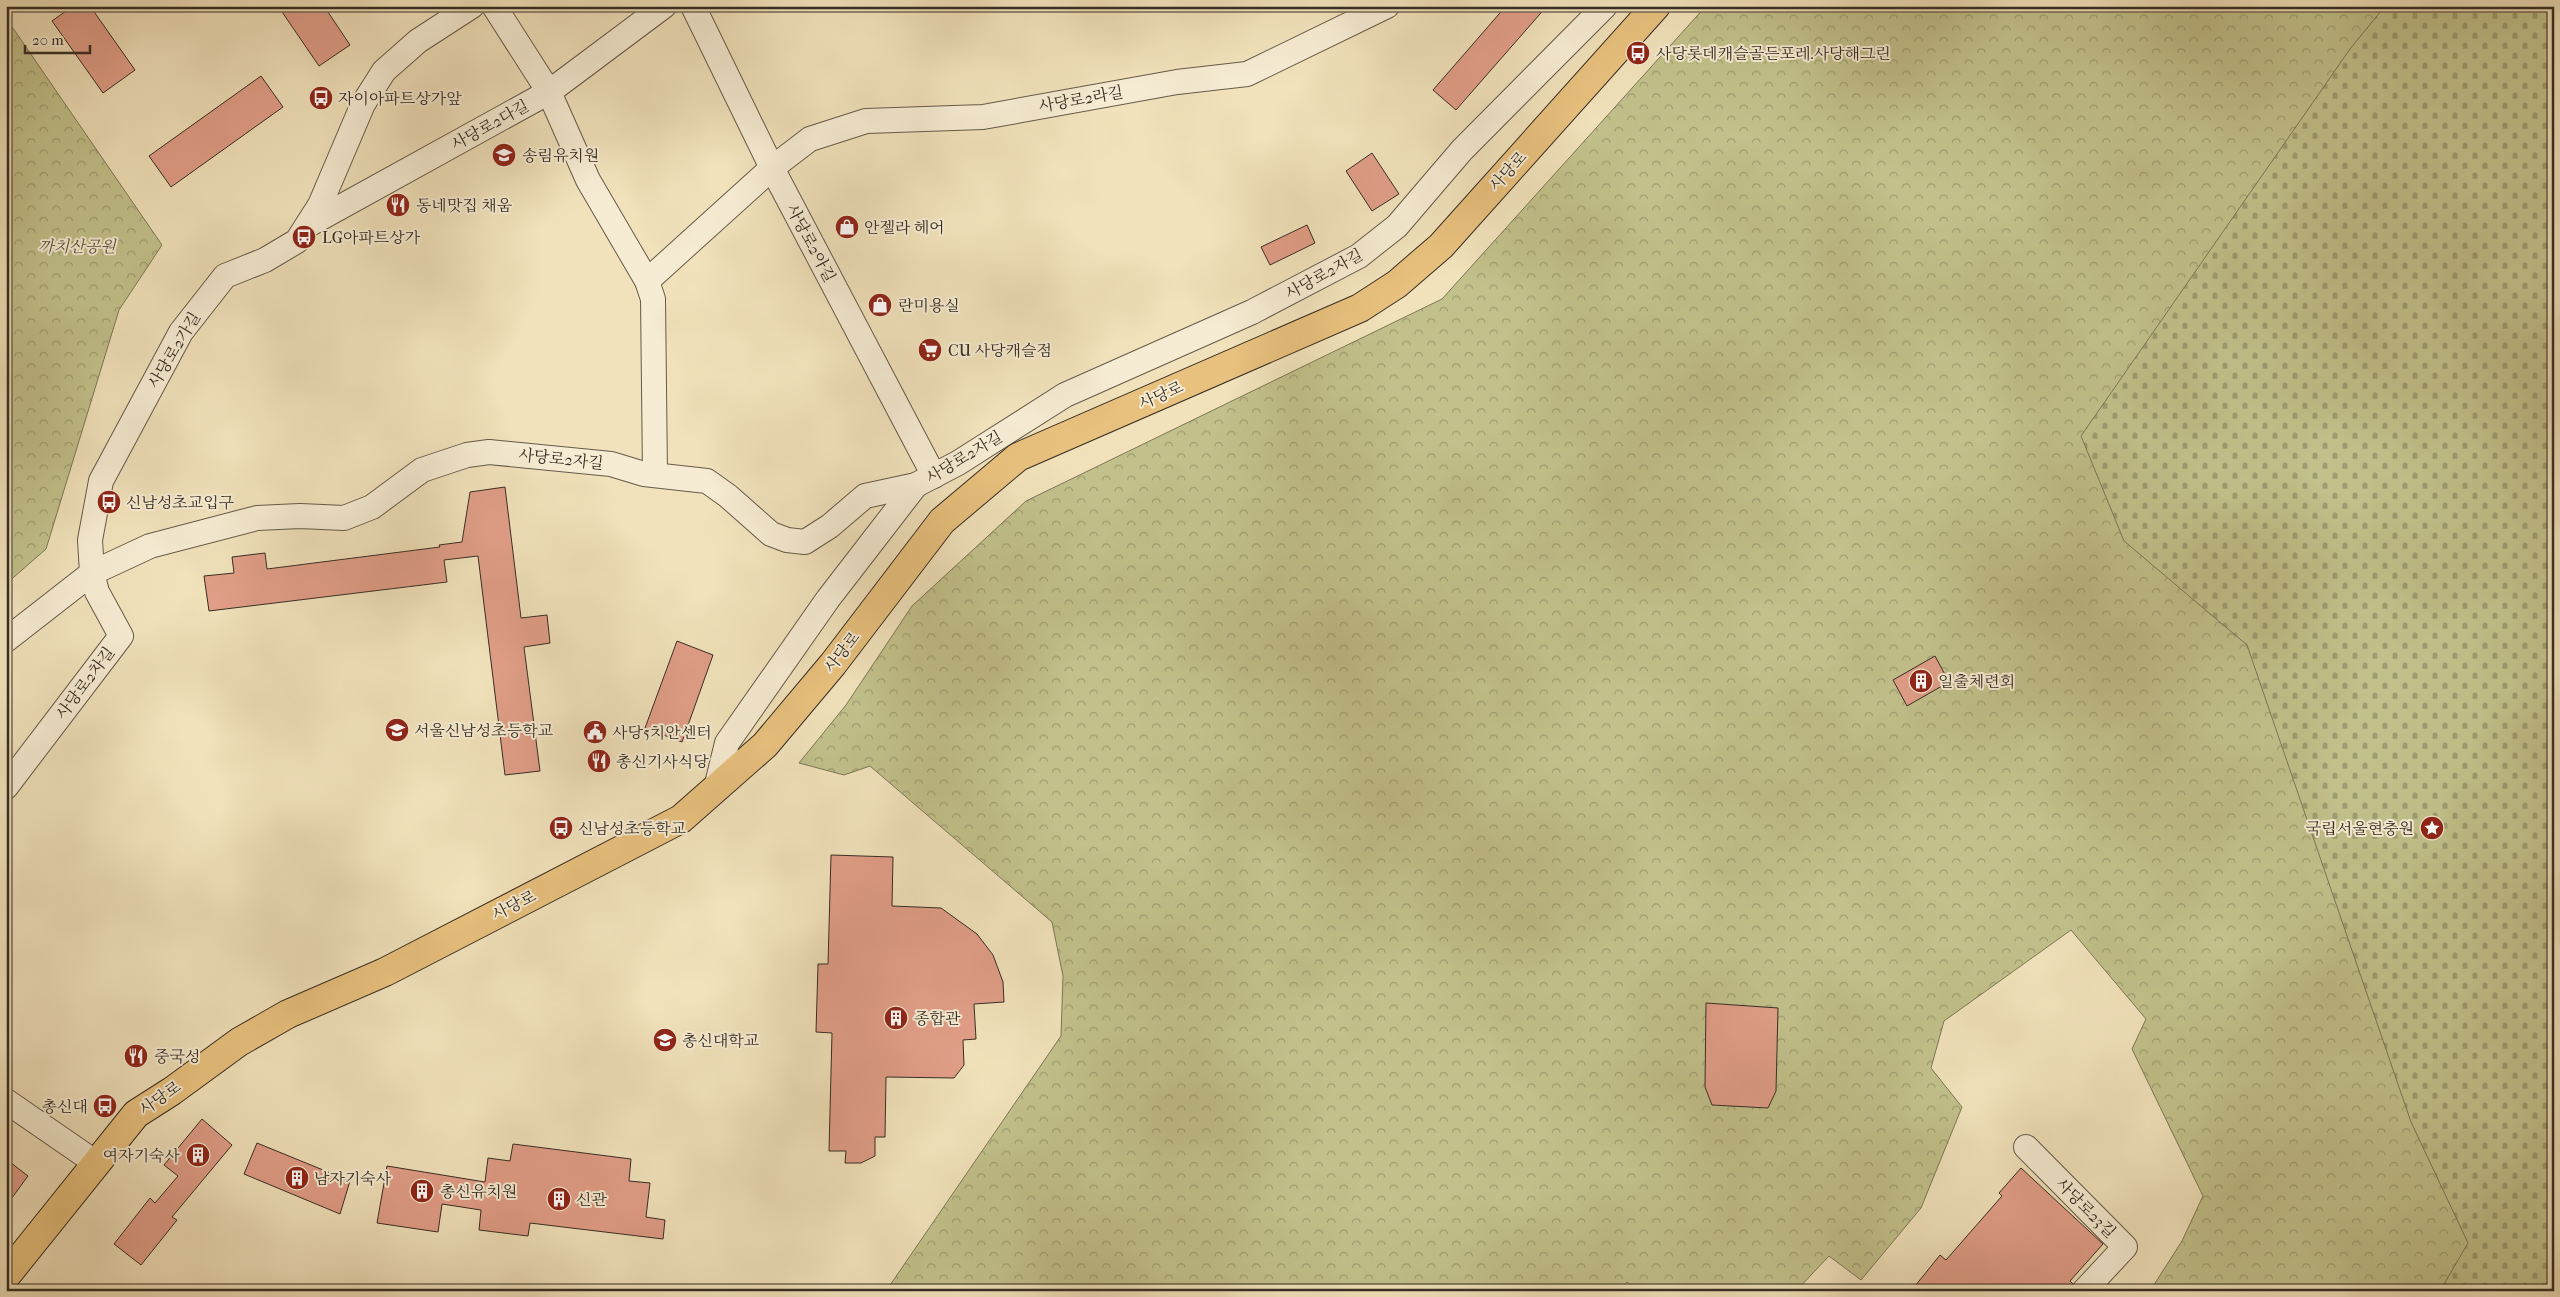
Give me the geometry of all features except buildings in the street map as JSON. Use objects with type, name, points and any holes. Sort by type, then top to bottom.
[{"type":"main road","name":"사당로","points":[[6,1276],[136,1114],[172,1091],[239,1042],[288,1014],[385,972],[681,819],[764,745],[814,686],[942,521],[1018,457],[1360,308],[1397,284],[1441,246],[1656,6]]},
{"type":"street","name":"사당로2가길","points":[[92,573],[90,540],[101,481],[181,332],[225,276],[273,255],[296,241],[320,205],[363,104],[384,71],[418,41],[472,6]]},
{"type":"street","points":[[494,6],[549,92],[588,180],[647,281],[653,299],[655,476]]},
{"type":"street","name":"사당로2다길","points":[[306,226],[549,92],[664,6]]},
{"type":"street","name":"사당로2아길","points":[[693,6],[925,481]]},
{"type":"street","name":"사당로2라길","points":[[647,281],[772,168],[810,139],[866,121],[982,116],[1177,82],[1247,74],[1387,6]]},
{"type":"street","name":"사당로2자길","points":[[92,573],[150,546],[257,518],[300,516],[344,518],[372,507],[422,470],[466,455],[489,452],[612,464],[655,476],[707,481],[728,496],[771,534],[787,540],[805,542],[830,526],[865,496],[925,481],[1065,395],[1252,312],[1359,256],[1397,226],[1462,150],[1605,6]]},
{"type":"street","points":[[716,788],[727,743],[828,600],[925,481]]},
{"type":"street","points":[[6,640],[92,573]]},
{"type":"street","name":"사당로2차길","points":[[6,787],[121,636],[96,592],[92,573]]},
{"type":"street","points":[[6,1101],[96,1163]]},
{"type":"street","name":"사당로23길","points":[[2026,1147],[2125,1247],[2084,1291]]},
{"type":"green space","points":[[1706,6],[2554,6],[2554,1291],[2150,1291],[2182,1241],[2203,1196],[2132,1049],[2146,1019],[2071,930],[1944,1021],[1931,1068],[1962,1107],[1921,1208],[1861,1280],[1829,1256],[1796,1291],[1639,1291],[1627,1282],[1620,1291],[886,1291],[1061,1036],[1063,976],[1052,922],[870,766],[844,775],[799,763],[846,705],[912,606],[1026,501],[1442,299]]},
{"type":"green space","name":"국립서울현충원","points":[[2385,6],[2554,6],[2554,1291],[2440,1291],[2468,1243],[2411,1122],[2247,645],[2124,541],[2081,436],[2350,49]]},
{"type":"green space","name":"까치산공원","points":[[6,18],[162,245],[119,310],[46,549],[6,584]]},
{"type":"place","name":"사당롯데캐슬골든포레.사당해그린","points":[[1638,53]]},
{"type":"place","name":"자이아파트상가앞","points":[[321,98]]},
{"type":"place","name":"송림유치원","points":[[504,155]]},
{"type":"place","name":"동네맛집 채움","points":[[398,205]]},
{"type":"place","name":"안젤라 헤어","points":[[847,227]]},
{"type":"place","name":"LG아파트상가","points":[[304,237]]},
{"type":"place","name":"란미용실","points":[[880,305]]},
{"type":"place","name":"CU 사당캐슬점","points":[[930,350]]},
{"type":"place","name":"신남성초교입구","points":[[109,502]]},
{"type":"place","name":"일출체련회","points":[[1921,681]]},
{"type":"place","name":"서울신남성초등학교","points":[[397,730]]},
{"type":"place","name":"사당5치안센터","points":[[595,732]]},
{"type":"place","name":"총신기사식당","points":[[599,761]]},
{"type":"place","name":"신남성초등학교","points":[[561,828]]},
{"type":"place","name":"국립서울현충원","points":[[2432,828]]},
{"type":"place","name":"종합관","points":[[896,1018]]},
{"type":"place","name":"총신대학교","points":[[665,1040]]},
{"type":"place","name":"중국성","points":[[136,1056]]},
{"type":"place","name":"총신대","points":[[105,1106]]},
{"type":"place","name":"여자기숙사","points":[[198,1155]]},
{"type":"place","name":"남자기숙사","points":[[297,1178]]},
{"type":"place","name":"총신유치원","points":[[422,1191]]},
{"type":"place","name":"신관","points":[[559,1199]]}]
